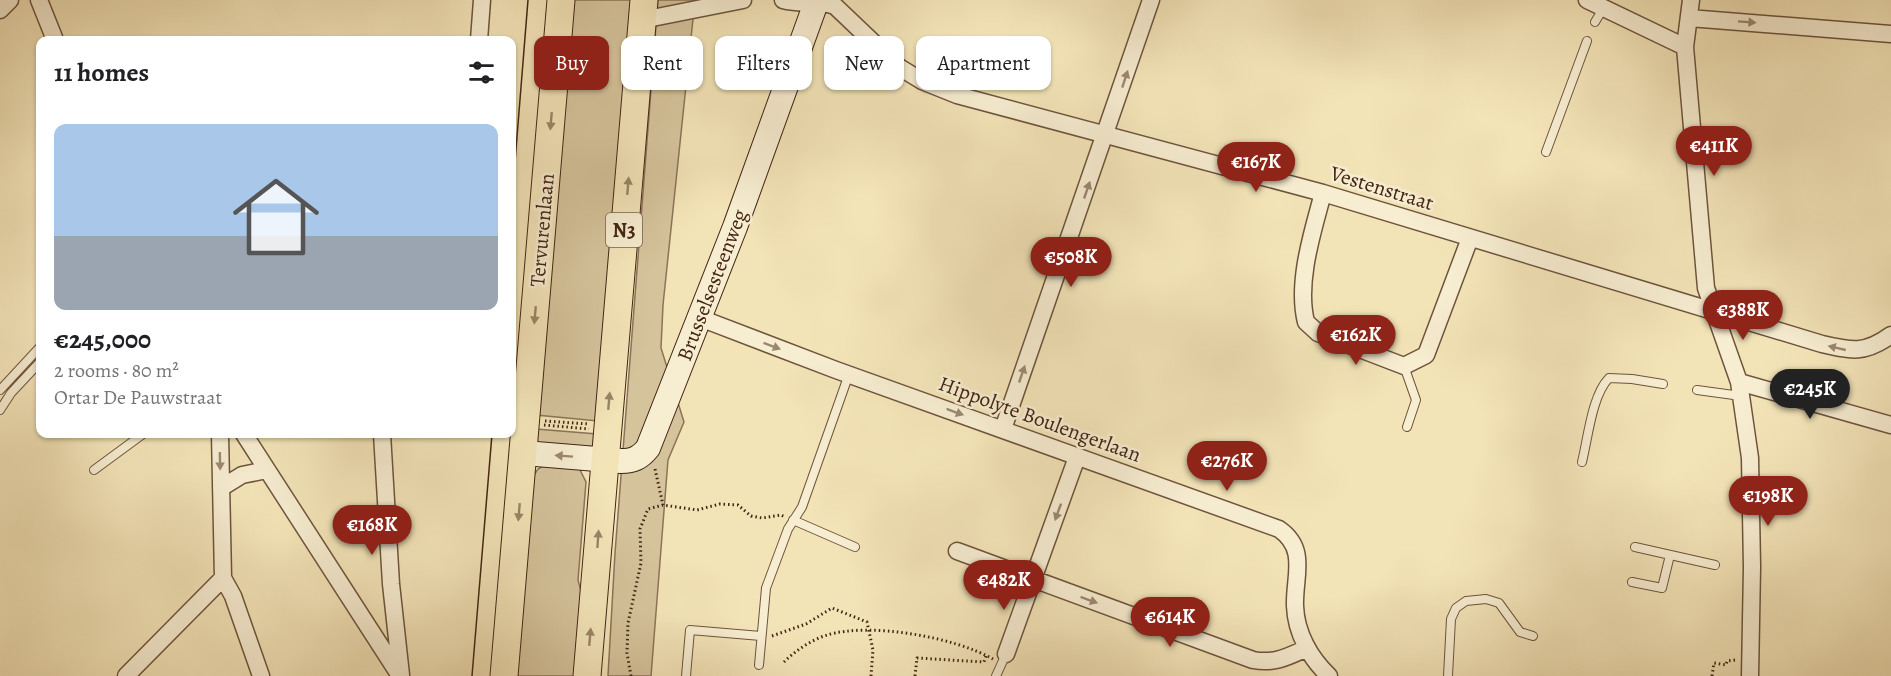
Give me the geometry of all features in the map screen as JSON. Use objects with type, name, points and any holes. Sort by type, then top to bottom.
[{"type":"main road","name":"Tervurenlaan","points":[[504,676],[524,453],[532,422],[561,0]]},
{"type":"main road","name":"N3","points":[[587,676],[604,460],[602,428],[643,10]]},
{"type":"street","points":[[0,10],[10,0]]},
{"type":"street","points":[[39,0],[53,36]]},
{"type":"street","points":[[479,36],[482,0]]},
{"type":"street","points":[[643,10],[743,0]]},
{"type":"street","name":"Vestenstraat","points":[[783,0],[800,3],[817,1],[838,7],[890,61],[931,86],[957,95],[1323,193],[1714,313],[1852,351],[1870,348],[1891,335]]},
{"type":"street","points":[[1003,429],[1151,0]]},
{"type":"street","points":[[1587,0],[1685,47]]},
{"type":"street","points":[[1691,0],[1685,47],[1706,288],[1740,389],[1749,458],[1750,676]]},
{"type":"street","name":"Brusselsesteenweg","points":[[648,448],[700,318],[817,1]]},
{"type":"street","points":[[1689,18],[1891,34]]},
{"type":"street","points":[[1323,193],[1310,242],[1302,299],[1306,322],[1318,333],[1404,366],[1426,355],[1470,238]]},
{"type":"street","name":"Hippolyte Boulengerlaan","points":[[700,318],[1279,529],[1294,543],[1298,556],[1295,606],[1299,627],[1307,648],[1329,676]]},
{"type":"street","points":[[1740,389],[1891,425]]},
{"type":"street","points":[[220,438],[223,578],[233,596],[261,676]]},
{"type":"street","points":[[247,438],[400,676]]},
{"type":"street","points":[[382,438],[391,584],[400,676]]},
{"type":"street","points":[[524,453],[621,461],[642,456],[648,448]]},
{"type":"street","points":[[1004,660],[1077,457]]},
{"type":"street","points":[[221,488],[243,475],[267,470]]},
{"type":"street","points":[[957,551],[1253,660],[1268,662],[1307,648]]},
{"type":"street","points":[[126,676],[223,578]]},
{"type":"lane","points":[[1595,22],[1604,7]]},
{"type":"lane","points":[[1546,152],[1587,41]]},
{"type":"lane","points":[[0,390],[36,351]]},
{"type":"lane","points":[[0,410],[11,393],[36,366]]},
{"type":"lane","points":[[1404,366],[1416,400],[1407,427]]},
{"type":"lane","points":[[759,665],[766,588],[788,529],[802,507],[849,374]]},
{"type":"lane","points":[[1582,462],[1597,398],[1610,378],[1663,384]]},
{"type":"lane","points":[[1697,390],[1740,389]]},
{"type":"lane","points":[[94,470],[138,438]]},
{"type":"lane","points":[[793,520],[855,547]]},
{"type":"lane","points":[[1635,547],[1715,565]]},
{"type":"lane","points":[[1632,582],[1662,588],[1670,555]]},
{"type":"lane","points":[[1448,676],[1451,619],[1456,608],[1466,602],[1486,599],[1499,603],[1520,632],[1533,636]]},
{"type":"lane","points":[[686,676],[690,630],[761,636]]},
{"type":"lane","points":[[996,676],[1004,660]]},
{"type":"path","points":[[532,422],[602,428]]},
{"type":"path","points":[[532,422],[602,428]]},
{"type":"path","points":[[648,448],[657,474],[663,505]]},
{"type":"path","points":[[631,676],[627,653],[628,623],[641,563],[640,529],[648,509],[663,505],[697,510],[720,504],[738,505],[751,516],[762,518],[781,515],[793,520]]},
{"type":"path","points":[[761,636],[774,636],[806,624],[832,608],[867,622],[873,650],[871,676]]},
{"type":"path","points":[[784,662],[807,645],[827,635],[869,632],[926,636],[1004,660]]},
{"type":"path","points":[[984,669],[986,656]]},
{"type":"path","points":[[915,676],[916,658],[984,662]]},
{"type":"path","points":[[1712,676],[1714,663],[1726,665],[1727,661]]},
{"type":"shaded area","points":[[571,0],[633,0],[630,36],[621,36],[621,90],[626,90],[598,421],[536,415],[563,90],[609,90],[609,36],[568,36]]},
{"type":"shaded area","points":[[658,0],[695,0],[691,36],[655,36]]},
{"type":"shaded area","points":[[651,90],[686,90],[663,305],[661,348],[684,422],[668,460],[651,676],[608,676],[615,553]]},
{"type":"shaded area","points":[[536,429],[597,434],[594,448],[536,445]]},
{"type":"shaded area","points":[[547,464],[579,468],[586,482],[578,580],[583,599],[578,676],[515,676],[532,478],[538,469]]},
{"type":"tram line","points":[[516,149],[528,0]]},
{"type":"tram line","points":[[472,676],[492,438]]}]
